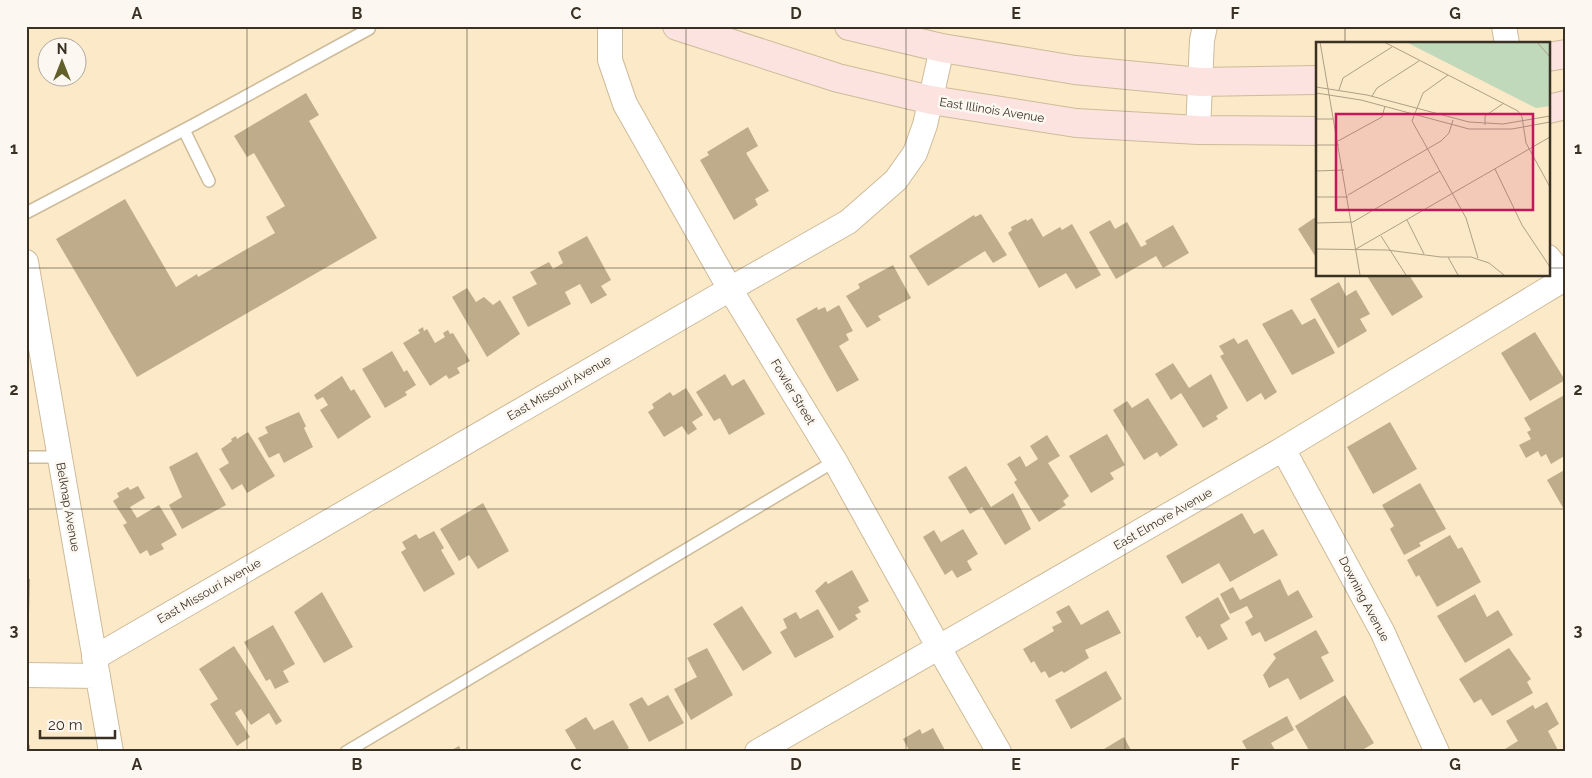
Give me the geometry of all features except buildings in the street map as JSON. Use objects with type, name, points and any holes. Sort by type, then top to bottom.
[{"type":"main road","name":"East Illinois Avenue","points":[[677,26],[838,78],[931,100],[1076,123],[1198,130],[1298,132],[1316,130]]},
{"type":"main road","points":[[849,26],[942,48],[1075,70],[1200,82],[1316,80]]},
{"type":"main road","points":[[1550,58],[1566,54]]},
{"type":"main road","points":[[1550,109],[1566,105]]},
{"type":"street","name":"Fowler Street","points":[[610,26],[610,60],[625,104],[730,289],[835,461],[999,752]]},
{"type":"street","points":[[1198,130],[1204,26]]},
{"type":"street","points":[[1504,26],[1507,42]]},
{"type":"street","name":"East Missouri Avenue","points":[[96,667],[730,289],[848,222],[896,180],[915,152],[925,125],[942,48]]},
{"type":"street","points":[[1550,259],[1566,279]]},
{"type":"street","name":"Belknap Avenue","points":[[26,262],[111,752]]},
{"type":"street","name":"East Elmore Avenue","points":[[757,752],[1283,449],[1566,279]]},
{"type":"street","name":"Downing Avenue","points":[[1283,449],[1382,631],[1437,752]]},
{"type":"street","points":[[26,675],[96,667]]},
{"type":"lane","points":[[26,213],[184,130],[370,26]]},
{"type":"lane","points":[[184,130],[209,181]]},
{"type":"lane","points":[[26,457],[59,457]]},
{"type":"lane","points":[[346,752],[835,461]]}]
